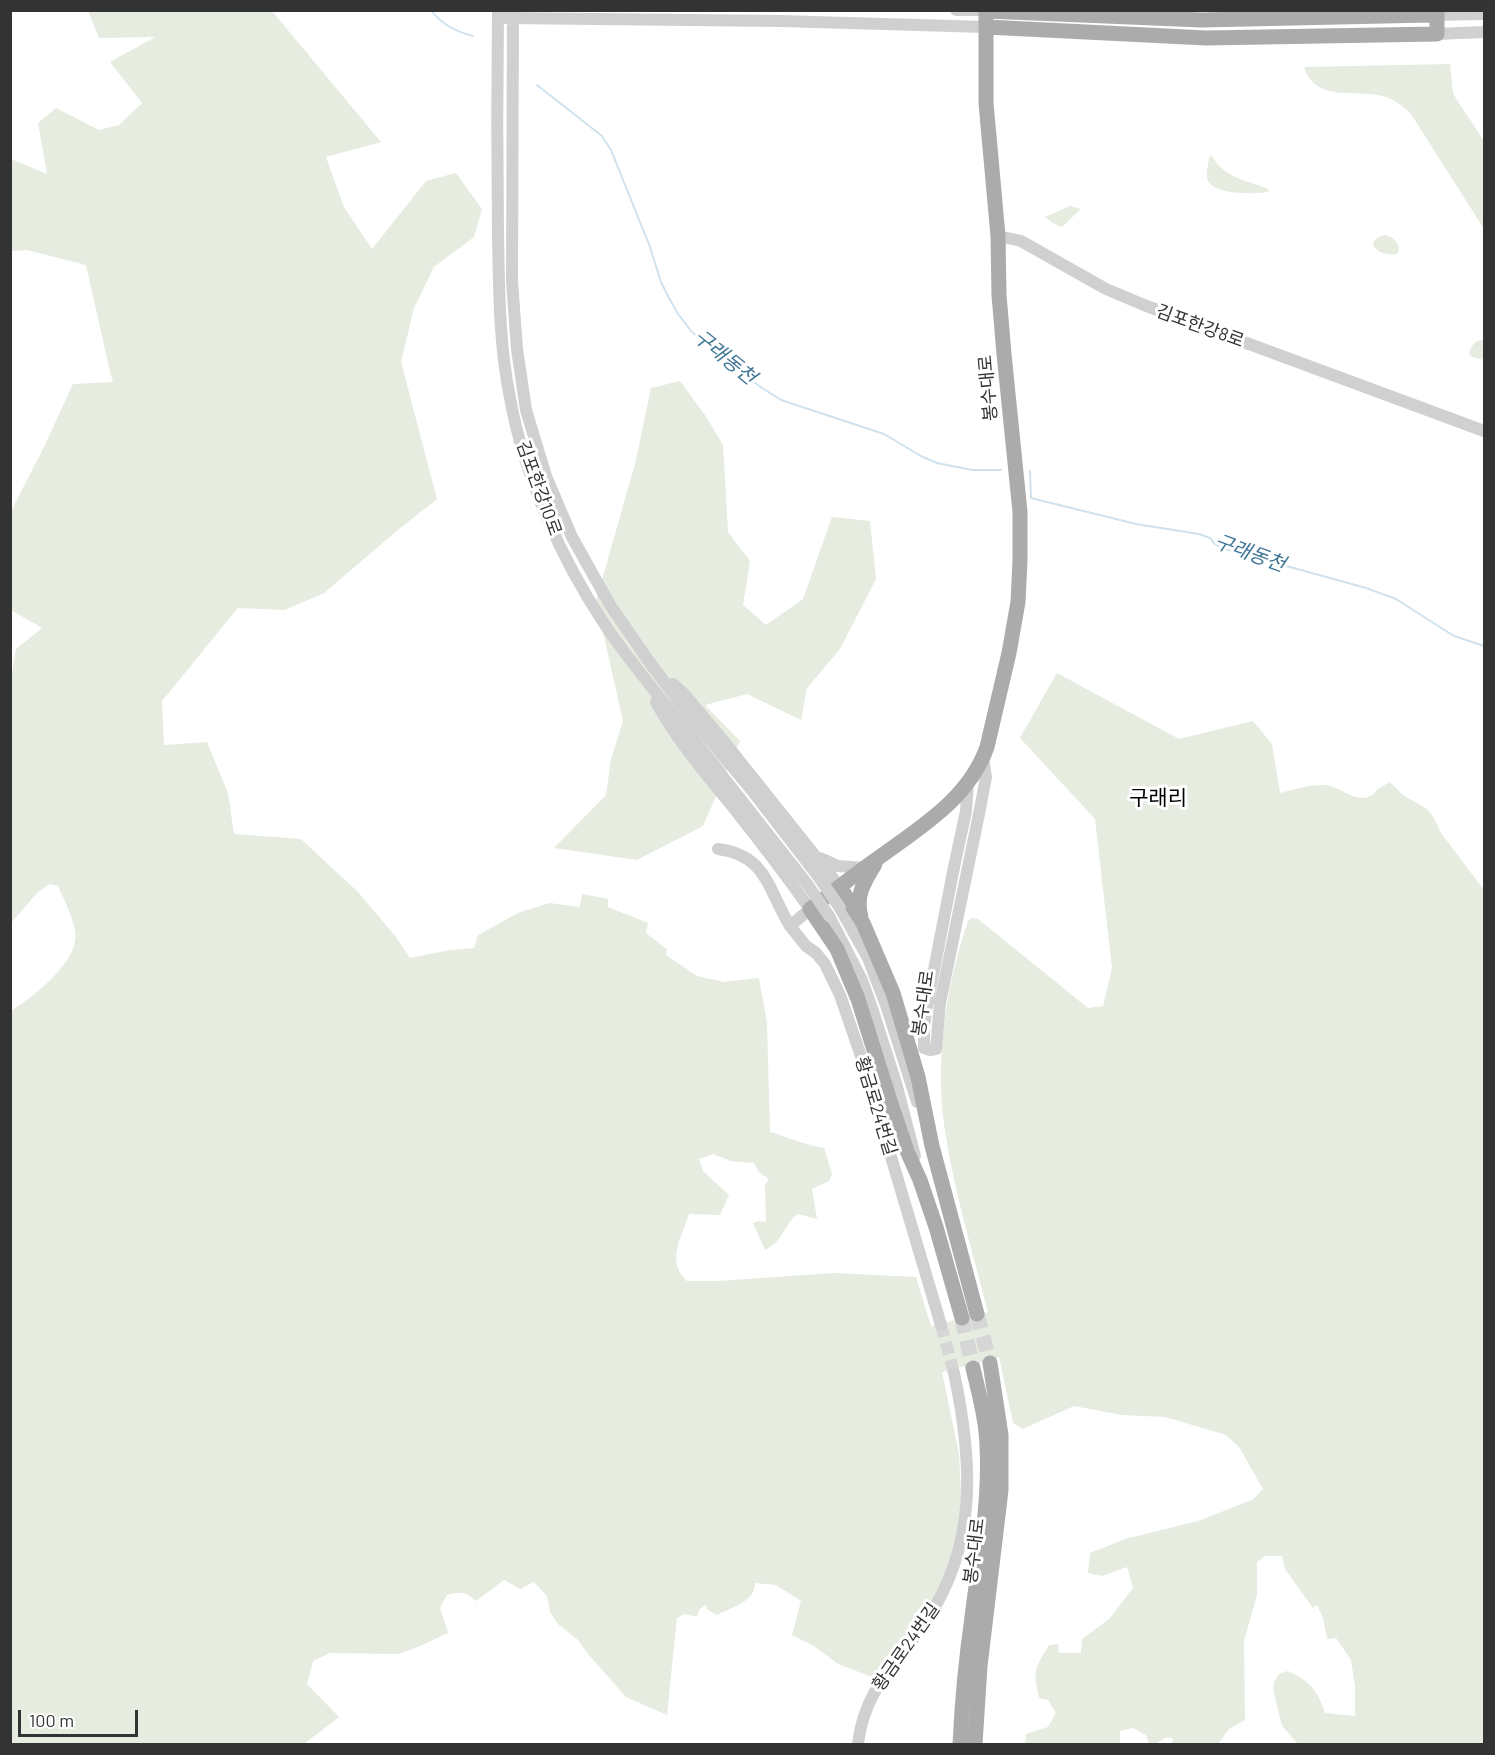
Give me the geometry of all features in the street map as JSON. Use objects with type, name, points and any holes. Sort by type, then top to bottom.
[{"type":"main road","points":[[1321,18],[1365,10]]},
{"type":"main road","points":[[986,11],[1201,20],[1429,13],[1429,34],[1206,38],[986,27]]},
{"type":"main road","name":"봉수대로","points":[[810,909],[911,835],[943,809],[968,784],[983,758],[1009,653],[1020,579],[1020,512],[1000,307],[998,236],[986,103],[986,11]]},
{"type":"main road","points":[[879,857],[862,886],[859,895],[860,914],[893,993],[918,1077],[932,1146]]},
{"type":"main road","points":[[840,887],[863,923]]},
{"type":"main road","points":[[810,909],[837,949],[858,999],[894,1114],[920,1180]]},
{"type":"main road","name":"봉수대로","points":[[920,1180],[970,1316],[932,1146]]},
{"type":"main road","name":"봉수대로","points":[[975,1744],[980,1666],[1001,1490],[1001,1434],[990,1363]]},
{"type":"main road","name":"봉수대로","points":[[960,1744],[966,1659],[984,1527],[988,1473],[983,1409],[973,1368]]},
{"type":"street","points":[[956,10],[986,11]]},
{"type":"street","points":[[1429,13],[1485,14]]},
{"type":"street","points":[[498,14],[986,27]]},
{"type":"street","name":"김포한강10로","points":[[498,14],[497,151],[500,311],[503,355],[510,399],[523,451],[547,518],[605,624],[638,670],[808,885]]},
{"type":"street","name":"김포한강10로","points":[[513,14],[512,281],[517,349],[526,410],[546,476],[572,537],[610,605],[694,721],[754,793],[818,876]]},
{"type":"street","points":[[1429,34],[1485,32]]},
{"type":"street","name":"김포한강8로","points":[[998,236],[1021,241],[1107,289],[1144,305],[1485,433]]},
{"type":"street","points":[[650,663],[685,695],[840,887]]},
{"type":"street","points":[[638,670],[666,719],[810,909],[790,926]]},
{"type":"street","name":"봉수대로","points":[[968,784],[966,811],[924,1026],[924,1048],[930,1050],[936,1049],[940,1003],[986,777],[983,758]]},
{"type":"street","points":[[968,784],[980,808]]},
{"type":"street","points":[[943,809],[958,817],[963,824]]},
{"type":"street","name":"황금로24번길","points":[[718,849],[741,854],[756,866],[767,880],[790,926],[825,964],[840,995],[862,1059],[941,1325]]},
{"type":"street","points":[[816,856],[838,866],[865,868]]},
{"type":"street","name":"봉수대로","points":[[818,876],[840,908],[868,958],[932,1146]]},
{"type":"street","name":"봉수대로","points":[[808,885],[829,916],[862,980],[896,1083],[915,1152],[920,1180]]},
{"type":"street","name":"황금로24번길","points":[[858,1744],[863,1719],[873,1693],[940,1599],[954,1567],[961,1541],[966,1510],[968,1466],[964,1422],[954,1374]]},
{"type":"shaded area","points":[[88,11],[272,11],[381,142],[326,157],[344,207],[372,249],[426,181],[456,173],[482,209],[474,237],[434,267],[414,308],[401,362],[437,499],[324,593],[285,610],[238,608],[162,701],[164,745],[207,742],[228,793],[234,834],[301,839],[358,892],[396,937],[410,958],[474,948],[478,935],[518,913],[549,903],[580,907],[582,894],[608,899],[608,907],[648,923],[646,933],[667,949],[666,955],[697,976],[724,982],[759,978],[767,1023],[770,1132],[824,1148],[832,1174],[829,1181],[812,1189],[817,1219],[798,1214],[791,1220],[777,1241],[765,1250],[753,1223],[766,1222],[765,1185],[769,1179],[759,1172],[754,1163],[731,1161],[713,1154],[699,1159],[703,1171],[729,1195],[720,1215],[689,1214],[679,1241],[676,1258],[677,1266],[687,1281],[833,1273],[916,1277],[931,1326],[988,1312],[952,1172],[942,1099],[942,1047],[945,1021],[954,969],[968,921],[972,918],[978,919],[1088,1008],[1103,1006],[1112,968],[1095,819],[1020,738],[1057,673],[1179,739],[1253,721],[1272,744],[1280,793],[1322,785],[1361,798],[1374,794],[1376,790],[1390,782],[1403,795],[1427,809],[1441,833],[1484,890],[1484,1744],[1298,1744],[1282,1726],[1273,1689],[1279,1674],[1288,1671],[1307,1683],[1316,1692],[1325,1713],[1355,1716],[1355,1686],[1351,1660],[1336,1638],[1327,1639],[1323,1618],[1317,1605],[1313,1608],[1285,1569],[1282,1556],[1265,1556],[1257,1562],[1257,1595],[1244,1641],[1245,1720],[1229,1729],[1218,1744],[1172,1744],[1173,1739],[1167,1737],[1155,1744],[1149,1744],[1146,1735],[1133,1728],[1120,1731],[1120,1744],[1025,1744],[1026,1734],[1048,1727],[1056,1713],[1048,1700],[1039,1698],[1036,1681],[1036,1670],[1049,1645],[1058,1644],[1059,1653],[1081,1653],[1082,1639],[1109,1619],[1133,1588],[1127,1567],[1102,1576],[1088,1573],[1090,1553],[1125,1539],[1198,1521],[1252,1500],[1263,1489],[1239,1447],[1226,1435],[1165,1417],[1122,1415],[1074,1406],[1023,1429],[1013,1423],[999,1357],[942,1372],[959,1454],[960,1522],[952,1558],[938,1594],[880,1680],[838,1664],[814,1646],[792,1635],[801,1601],[776,1585],[755,1583],[754,1590],[747,1599],[717,1615],[708,1610],[705,1605],[699,1610],[697,1617],[685,1614],[677,1618],[667,1715],[626,1697],[578,1640],[558,1624],[550,1612],[547,1596],[534,1582],[520,1589],[504,1580],[476,1601],[462,1593],[447,1595],[440,1608],[448,1633],[420,1646],[398,1654],[330,1653],[313,1661],[307,1684],[339,1717],[304,1744],[11,1744],[11,1011],[31,997],[63,966],[75,942],[75,930],[58,886],[50,884],[38,892],[11,923],[11,678],[16,649],[42,628],[11,610],[11,511],[73,384],[113,382],[86,265],[27,250],[11,251],[11,159],[47,174],[38,123],[56,108],[99,130],[119,125],[142,103],[110,62],[155,37],[99,38]]},
{"type":"shaded area","points":[[1450,64],[1453,93],[1484,141],[1484,229],[1408,111],[1395,101],[1383,96],[1338,92],[1317,86],[1304,67]]},
{"type":"shaded area","points":[[1212,156],[1228,173],[1264,187],[1269,190],[1268,192],[1233,192],[1215,188],[1207,177],[1209,157]]},
{"type":"shaded area","points":[[1070,206],[1081,209],[1062,227],[1045,217]]},
{"type":"shaded area","points":[[1384,235],[1397,242],[1399,250],[1397,254],[1384,253],[1375,248],[1374,241]]},
{"type":"shaded area","points":[[1484,340],[1484,360],[1472,357],[1469,353],[1473,345]]},
{"type":"shaded area","points":[[680,381],[723,445],[728,532],[750,561],[743,605],[766,625],[803,599],[832,517],[870,521],[876,579],[840,649],[807,688],[801,720],[747,694],[705,705],[740,741],[703,826],[637,860],[554,848],[606,795],[611,759],[623,721],[596,601],[635,464],[651,388]]},
{"type":"waterway","name":"구래동천","points":[[431,10],[450,27],[473,36]]},
{"type":"waterway","name":"구래동천","points":[[537,85],[602,136],[611,150],[650,247],[661,282],[678,314],[692,332],[731,365],[781,400],[884,434],[937,463],[972,470],[1001,470]]},
{"type":"waterway","name":"구래동천","points":[[1030,471],[1031,498],[1136,524],[1199,534],[1210,538],[1215,544],[1225,549],[1366,588],[1396,599],[1454,636],[1484,646]]},
{"type":"tunnel","points":[[977,1314],[990,1363]]},
{"type":"tunnel","points":[[962,1318],[973,1368]]},
{"type":"tunnel","points":[[941,1325],[954,1373]]},
{"type":"district","name":"구래리","points":[[1158,798]]}]
